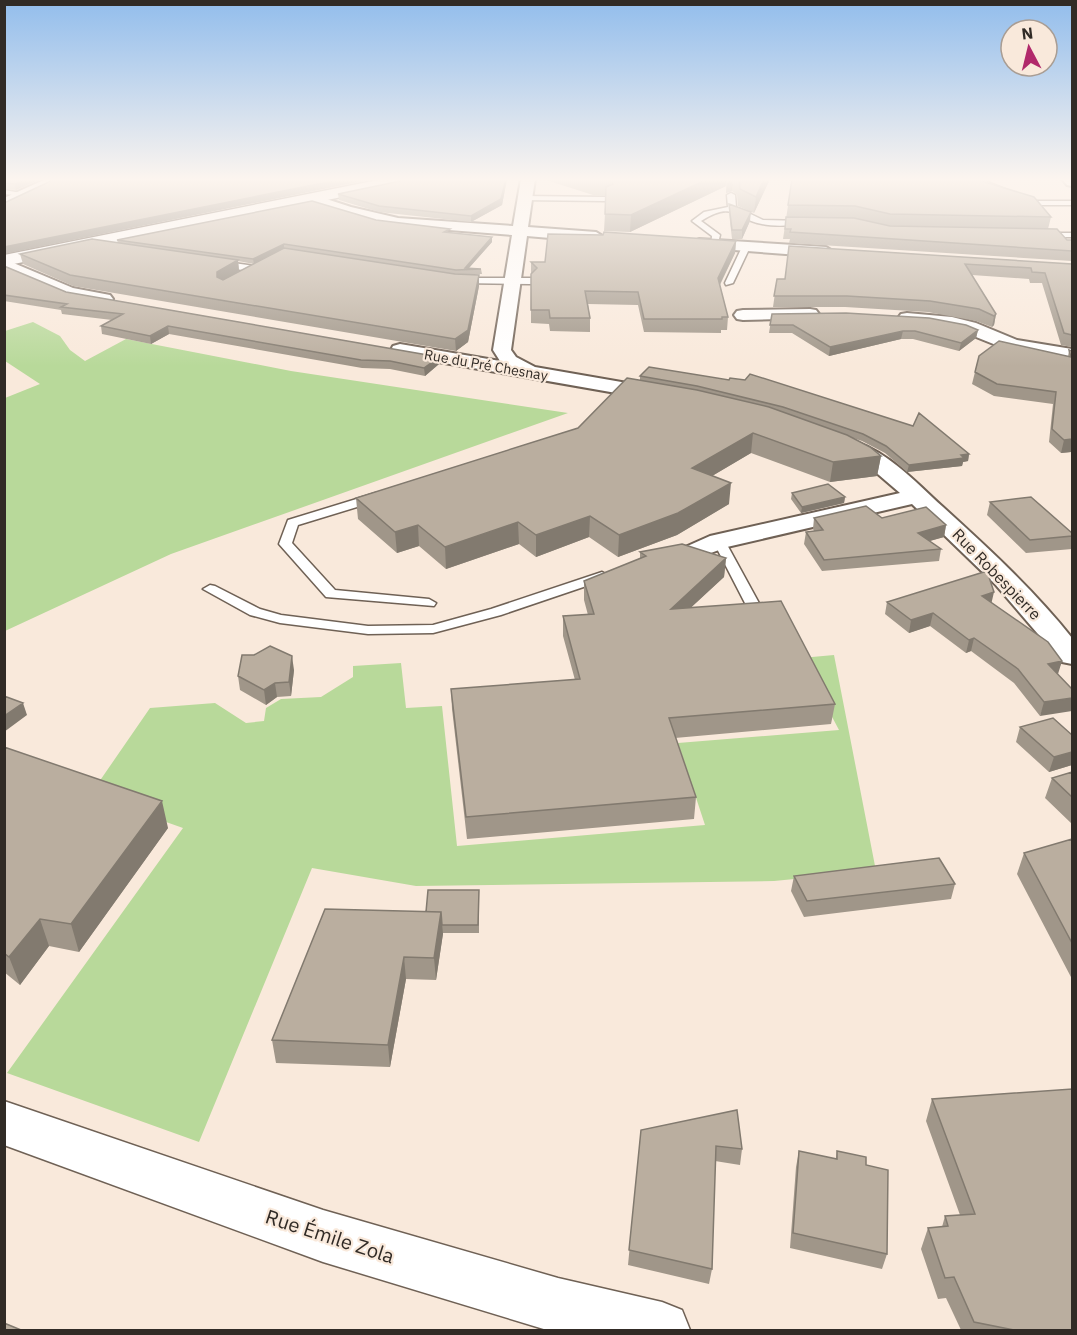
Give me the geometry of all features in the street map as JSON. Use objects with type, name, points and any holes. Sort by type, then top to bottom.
[{"type":"street","points":[[4,262],[96,241]]},
{"type":"street","points":[[518,241],[502,350],[509,361],[532,373]]},
{"type":"street","points":[[681,242],[839,253]]},
{"type":"street","points":[[4,262],[68,292],[126,303]]},
{"type":"street","points":[[743,315],[822,314]]},
{"type":"street","points":[[892,317],[952,322],[1013,345],[1072,355]]},
{"type":"street","name":"Rue du Pré Chesnay","points":[[381,347],[532,373],[618,392],[674,397]]},
{"type":"street","points":[[831,440],[854,448],[876,460],[917,496]]},
{"type":"street","points":[[687,554],[719,541],[917,496]]},
{"type":"street","name":"Rue Robespierre","points":[[917,496],[962,537],[1055,633],[1072,656]]},
{"type":"street","name":"Rue Émile Zola","points":[[4,1123],[323,1236],[558,1306],[662,1330]]},
{"type":"lane","points":[[83,244],[110,248]]},
{"type":"lane","points":[[729,283],[746,247]]},
{"type":"lane","points":[[211,262],[255,269]]},
{"type":"lane","points":[[245,275],[265,264]]},
{"type":"lane","points":[[456,280],[531,281]]},
{"type":"lane","points":[[390,492],[292,523],[285,544],[331,594],[429,603]]},
{"type":"lane","points":[[719,541],[753,604]]},
{"type":"lane","points":[[210,589],[255,612],[280,619],[368,630],[433,629],[553,594],[611,573]]},
{"type":"green space","points":[[33,322],[60,336],[70,350],[85,361],[126,339],[291,371],[568,413],[171,554],[5,631],[5,398],[40,384],[5,361],[5,331]]},
{"type":"green space","points":[[834,655],[876,871],[774,881],[416,886],[312,868],[199,1142],[7,1073],[183,828],[90,795],[150,708],[215,703],[246,723],[264,721],[266,708],[281,699],[321,697],[353,677],[353,666],[401,663],[406,708],[442,706],[457,846],[705,825],[678,743],[839,730],[801,658]]},
{"type":"building","points":[[4,241],[32,241],[4,247]]},
{"type":"building","points":[[81,241],[108,241],[238,260],[217,272],[217,277],[223,280],[284,248],[455,274],[479,275],[468,330],[455,339],[70,275],[20,254]]},
{"type":"building","points":[[126,241],[488,241],[465,268],[481,269],[456,270],[284,244],[253,259]]},
{"type":"building","points":[[547,241],[736,241],[718,278],[728,317],[722,317],[722,319],[644,319],[638,292],[585,291],[590,318],[550,318],[549,310],[531,310],[531,274],[537,268],[531,262],[545,262]]},
{"type":"building","points":[[928,241],[1072,241],[1072,251]]},
{"type":"building","points":[[789,246],[1072,264],[1072,335],[1064,333],[1045,273],[1032,272],[1031,268],[965,264],[996,314],[994,316],[979,309],[930,301],[847,296],[774,296],[777,279],[785,279]]},
{"type":"building","points":[[4,266],[66,292],[439,357],[424,368],[390,361],[361,360],[168,326],[150,336],[101,326],[123,314],[61,307],[67,304],[4,295]]},
{"type":"building","points":[[846,313],[929,318],[966,325],[978,330],[961,343],[915,331],[903,331],[830,347],[793,325],[770,325],[772,314]]},
{"type":"building","points":[[999,341],[1071,357],[1069,350],[1072,351],[1072,439],[1064,440],[1052,429],[1056,392],[997,384],[975,372],[979,356]]},
{"type":"building","points":[[649,367],[729,380],[730,378],[745,380],[750,374],[913,426],[919,413],[969,454],[961,455],[964,458],[909,465],[886,446],[863,434],[783,407],[697,386],[640,376]]},
{"type":"building","points":[[627,378],[697,390],[769,407],[847,435],[870,447],[881,456],[833,462],[753,433],[692,468],[731,483],[678,513],[619,535],[590,516],[536,535],[518,522],[445,547],[418,525],[395,532],[356,498],[578,428]]},
{"type":"building","points":[[828,484],[845,497],[802,507],[792,493]]},
{"type":"building","points":[[1031,497],[1072,533],[1072,536],[1030,540],[990,502]]},
{"type":"building","points":[[866,506],[882,518],[926,507],[946,525],[918,533],[941,549],[824,560],[806,532],[823,530],[814,518]]},
{"type":"building","points":[[682,544],[726,558],[671,609],[781,601],[835,704],[669,718],[696,797],[466,817],[451,689],[580,679],[563,616],[594,614],[584,581],[646,556],[640,552]]},
{"type":"building","points":[[987,571],[994,592],[982,596],[1048,642],[1062,661],[1048,664],[1072,689],[1072,698],[1044,702],[1018,669],[974,638],[969,640],[933,613],[911,620],[887,602]]},
{"type":"building","points":[[270,646],[292,656],[289,682],[275,683],[264,690],[238,676],[242,655],[254,655]]},
{"type":"building","points":[[4,696],[23,703],[4,716]]},
{"type":"building","points":[[1053,718],[1072,735],[1072,752],[1054,757],[1020,727]]},
{"type":"building","points":[[4,747],[162,801],[71,924],[40,919],[9,957],[4,953]]},
{"type":"building","points":[[1072,772],[1072,797],[1052,778]]},
{"type":"building","points":[[1072,839],[1072,943],[1024,853]]},
{"type":"building","points":[[939,858],[955,884],[807,901],[794,876]]},
{"type":"building","points":[[428,890],[479,890],[478,925],[442,925],[441,912],[426,912]]},
{"type":"building","points":[[325,909],[441,912],[434,958],[404,957],[388,1045],[272,1040]]},
{"type":"building","points":[[1072,1089],[1072,1330],[1014,1330],[974,1322],[954,1277],[945,1278],[928,1228],[948,1226],[945,1216],[975,1214],[932,1099]]},
{"type":"building","points":[[737,1110],[742,1149],[716,1146],[712,1269],[629,1250],[641,1130]]},
{"type":"building","points":[[799,1151],[837,1159],[837,1151],[866,1157],[866,1165],[888,1170],[887,1254],[793,1233]]},
{"type":"building","points":[[4,1323],[21,1330],[4,1330]]}]
